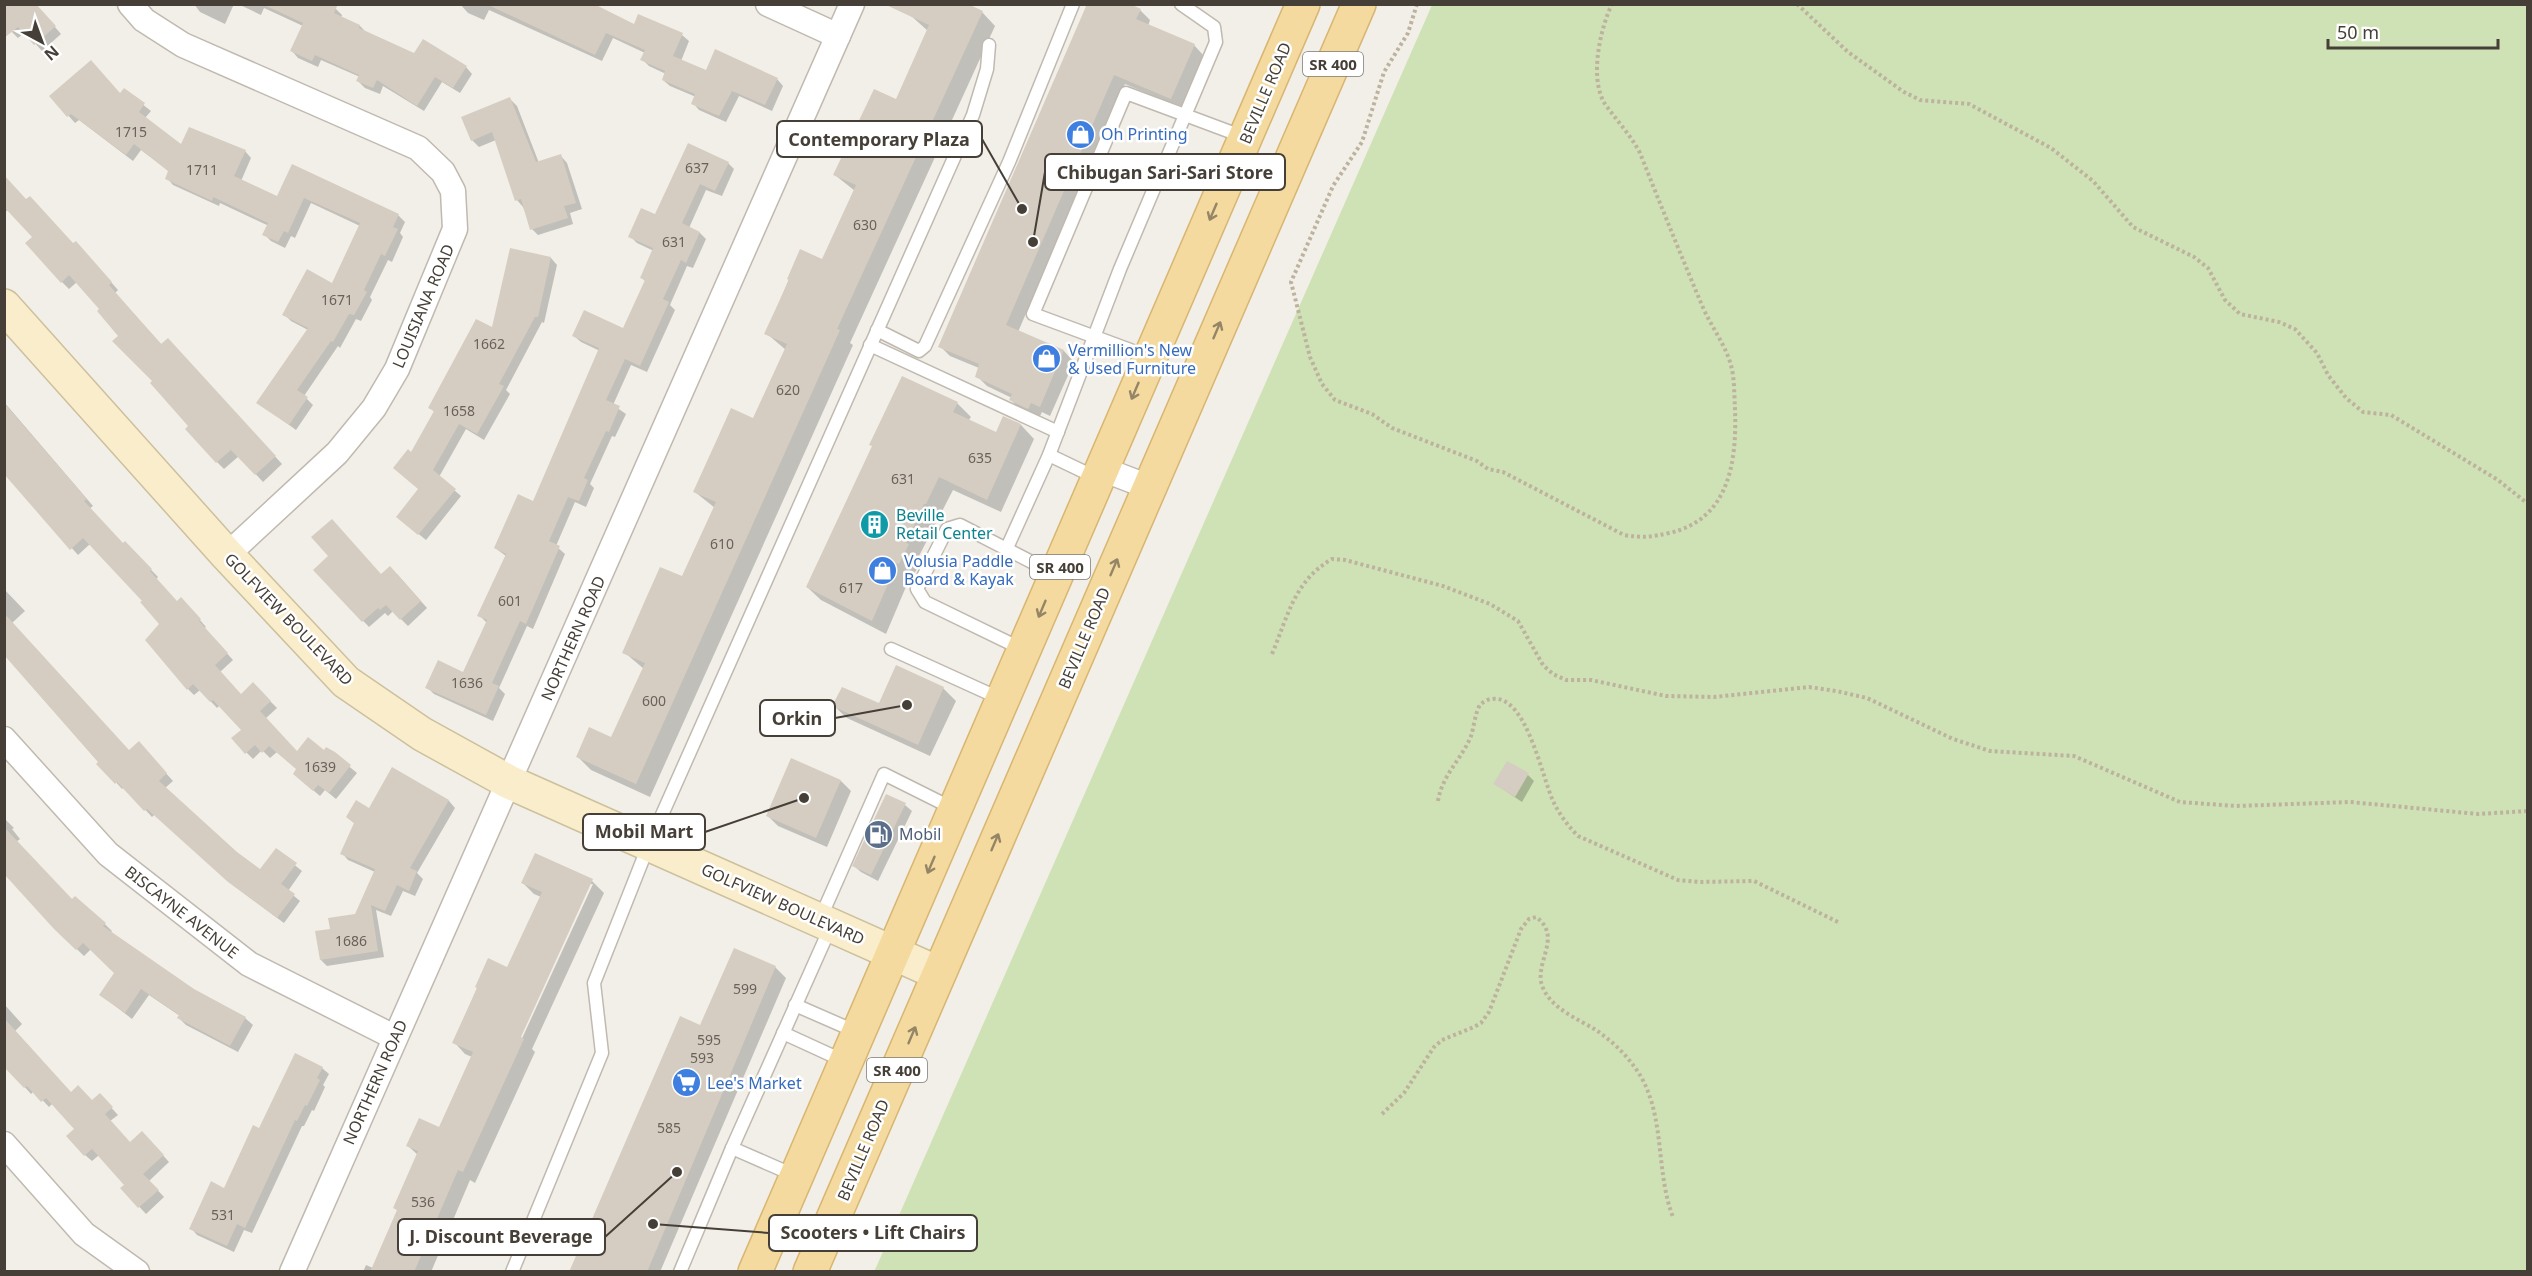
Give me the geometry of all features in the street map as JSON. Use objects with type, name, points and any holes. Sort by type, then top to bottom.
[{"type":"main road","name":"BEVILLE ROAD","points":[[755,1272],[1303,4]]},
{"type":"main road","name":"BEVILLE ROAD","points":[[810,1272],[1149,487],[1352,7]]},
{"type":"street","name":"LOUISIANA ROAD","points":[[130,4],[144,20],[183,45],[418,148],[443,172],[453,191],[455,229],[398,369],[374,408],[337,453],[227,555]]},
{"type":"street","points":[[768,4],[838,36]]},
{"type":"street","name":"NORTHERN ROAD","points":[[292,1272],[852,4]]},
{"type":"street","name":"GOLFVIEW BOULEVARD","points":[[4,306],[227,555],[346,682],[422,734],[509,782],[938,973]]},
{"type":"street","points":[[1100,473],[1149,487]]},
{"type":"street","name":"BISCAYNE AVENUE","points":[[4,739],[108,854],[249,964],[394,1037]]},
{"type":"street","points":[[4,1144],[84,1234],[137,1272]]},
{"type":"lane","points":[[877,330],[919,351],[925,346],[1009,162],[1073,4]]},
{"type":"lane","points":[[1006,550],[1049,455],[1094,337],[1216,42],[1214,27],[1181,4]]},
{"type":"lane","points":[[512,1272],[602,1053],[594,983],[649,844],[973,115],[987,69],[989,45]]},
{"type":"lane","points":[[1150,357],[1033,314],[1126,93],[1245,138]]},
{"type":"lane","points":[[870,345],[1058,432]]},
{"type":"lane","points":[[1049,455],[1100,473]]},
{"type":"lane","points":[[1024,650],[925,602],[917,589],[948,529],[960,525],[1056,575]]},
{"type":"lane","points":[[891,649],[1002,699]]},
{"type":"lane","points":[[680,1272],[795,1005],[825,922],[884,774],[955,809]]},
{"type":"lane","points":[[795,1005],[852,1047]]},
{"type":"lane","points":[[783,1033],[852,1047]]},
{"type":"lane","points":[[732,1148],[797,1176]]},
{"type":"path","points":[[1417,4],[1408,33],[1384,72],[1362,142],[1333,186],[1291,282],[1310,357],[1322,384],[1335,400],[1372,414],[1392,428],[1477,461],[1488,469],[1503,472],[1624,535],[1645,539],[1689,528],[1705,519],[1718,502],[1725,485],[1736,441],[1733,376],[1729,359],[1705,312],[1640,153],[1630,134],[1600,93],[1597,75],[1602,33],[1612,4]]},
{"type":"path","points":[[1797,4],[1848,52],[1904,92],[1920,100],[1969,104],[2051,148],[2093,181],[2133,227],[2194,257],[2208,268],[2225,300],[2240,314],[2279,322],[2295,329],[2317,353],[2328,375],[2346,398],[2363,411],[2391,415],[2498,480],[2528,504]]},
{"type":"path","points":[[1272,654],[1305,580],[1332,559],[1345,560],[1443,586],[1490,604],[1518,621],[1543,665],[1553,674],[1566,680],[1591,680],[1666,696],[1714,697],[1809,687],[1836,691],[1867,698],[1953,738],[1990,751],[2074,756],[2180,802],[2235,806],[2350,802],[2478,814],[2528,811]]},
{"type":"path","points":[[1438,801],[1446,777],[1470,738],[1480,705],[1488,699],[1498,698],[1511,705],[1530,734],[1553,801],[1566,824],[1578,836],[1678,880],[1754,881],[1838,922]]},
{"type":"path","points":[[1382,1113],[1404,1093],[1434,1047],[1442,1040],[1481,1023],[1489,1012],[1521,929],[1529,919],[1536,917],[1543,922],[1549,938],[1539,978],[1544,991],[1563,1010],[1617,1046],[1634,1066],[1646,1087],[1652,1105],[1665,1197],[1673,1217]]},
{"type":"green space","points":[[1432,5],[2527,5],[2527,1271],[874,1272]]},
{"type":"building","points":[[4,4],[36,4],[56,26],[34,45],[18,27],[4,38]]},
{"type":"building","points":[[262,4],[338,4],[334,13],[360,25],[359,28],[414,53],[423,39],[467,66],[453,88],[435,77],[417,106],[377,80],[373,88],[356,81],[359,75],[315,55],[312,61],[290,51],[303,23]]},
{"type":"building","points":[[486,4],[594,4],[634,24],[638,14],[683,33],[673,56],[706,70],[715,49],[778,78],[765,105],[732,91],[719,116],[691,104],[695,94],[662,80],[665,71],[640,60],[645,50],[606,33],[595,55]]},
{"type":"building","points":[[884,4],[968,4],[983,11],[837,329],[840,330],[636,784],[576,757],[589,727],[611,737],[645,663],[622,653],[647,596],[660,567],[682,576],[716,502],[693,492],[731,408],[753,418],[787,344],[764,334],[789,280],[787,279],[800,249],[822,259],[856,185],[833,175],[874,89],[896,99],[929,25]]},
{"type":"building","points":[[1087,4],[1130,4],[1141,9],[1136,19],[1195,44],[1171,99],[1114,75],[1006,325],[1064,350],[1040,407],[1031,403],[1028,409],[1009,400],[1012,394],[975,377],[979,364],[938,347]]},
{"type":"building","points":[[91,60],[120,93],[124,88],[145,103],[139,112],[181,144],[189,127],[246,150],[234,176],[277,196],[292,164],[399,214],[393,227],[398,229],[385,256],[381,254],[364,290],[367,292],[354,315],[349,314],[333,342],[331,341],[297,390],[308,397],[289,425],[256,403],[308,328],[282,315],[307,269],[332,283],[360,223],[304,198],[288,233],[284,231],[278,242],[262,235],[268,223],[213,197],[212,201],[165,179],[168,171],[134,144],[126,155],[71,114],[67,117],[49,96]]},
{"type":"building","points":[[510,97],[536,162],[561,154],[576,203],[564,206],[568,218],[530,230],[521,199],[515,201],[492,132],[471,141],[461,117]]},
{"type":"building","points":[[688,143],[729,162],[715,191],[700,184],[682,223],[700,232],[686,263],[681,260],[663,299],[669,302],[640,366],[625,359],[606,400],[620,406],[584,478],[588,480],[579,501],[568,497],[549,541],[560,546],[526,624],[520,621],[492,683],[499,686],[486,715],[425,688],[438,660],[463,672],[487,620],[477,616],[506,554],[494,548],[518,494],[533,501],[599,348],[572,336],[584,310],[623,328],[645,280],[640,278],[653,248],[628,237],[641,208],[655,214]]},
{"type":"building","points":[[4,175],[26,199],[30,196],[73,243],[76,241],[112,282],[109,285],[161,344],[168,338],[276,456],[255,475],[231,450],[216,463],[185,429],[188,426],[150,383],[152,381],[112,341],[118,336],[97,311],[99,309],[69,275],[61,283],[25,243],[32,237],[4,207]]},
{"type":"building","points":[[510,248],[551,257],[538,317],[535,317],[499,384],[504,386],[477,434],[459,424],[433,470],[456,489],[418,535],[396,517],[418,489],[393,468],[408,449],[411,452],[434,411],[428,408],[476,319],[492,327]]},
{"type":"building","points":[[902,376],[958,402],[953,412],[996,432],[1003,416],[1021,424],[987,500],[939,477],[924,504],[906,543],[909,544],[899,564],[897,563],[872,621],[806,587]]},
{"type":"building","points":[[4,403],[87,499],[84,501],[123,543],[125,541],[152,569],[150,571],[177,601],[181,597],[201,619],[199,621],[228,653],[215,665],[241,694],[253,682],[271,701],[260,711],[297,751],[308,737],[324,750],[326,747],[335,752],[351,765],[329,793],[318,785],[313,791],[293,774],[296,769],[269,746],[262,753],[255,745],[245,754],[231,738],[241,730],[213,700],[210,702],[193,684],[187,690],[145,640],[159,624],[140,602],[142,601],[83,538],[70,550],[4,474]]},
{"type":"building","points":[[332,519],[381,574],[390,566],[421,601],[400,620],[386,605],[380,610],[378,608],[362,622],[313,570],[328,556],[311,537]]},
{"type":"building","points":[[4,613],[129,750],[139,741],[167,773],[159,781],[237,852],[260,869],[276,848],[297,863],[281,884],[295,894],[277,918],[228,882],[147,809],[144,811],[117,782],[115,784],[96,764],[98,762],[4,655]]},
{"type":"building","points":[[896,665],[944,687],[918,745],[832,706],[842,687],[879,703]]},
{"type":"building","points":[[791,758],[841,780],[816,838],[766,816]]},
{"type":"building","points":[[1507,761],[1529,773],[1515,797],[1493,784]]},
{"type":"building","points":[[392,767],[449,800],[410,868],[417,871],[409,891],[397,885],[385,911],[371,905],[378,951],[320,960],[315,931],[330,929],[328,918],[355,914],[375,869],[340,854],[354,823],[346,817],[356,800],[369,808]]},
{"type":"building","points":[[886,794],[906,803],[871,875],[852,866]]},
{"type":"building","points":[[4,827],[72,899],[75,896],[106,923],[103,926],[194,989],[246,1017],[230,1046],[177,1018],[179,1015],[141,989],[125,1013],[99,995],[114,973],[83,943],[76,950],[4,874]]},
{"type":"building","points":[[535,853],[593,879],[521,1037],[524,1039],[463,1172],[458,1170],[414,1272],[370,1272],[397,1210],[393,1208],[418,1151],[406,1146],[419,1118],[439,1127],[473,1052],[452,1043],[488,958],[507,967],[542,892],[521,883]]},
{"type":"building","points":[[734,948],[776,966],[647,1272],[569,1272],[680,1016],[700,1025]]},
{"type":"building","points":[[4,1018],[71,1092],[78,1085],[92,1100],[100,1093],[113,1107],[105,1114],[130,1142],[142,1131],[164,1155],[143,1174],[159,1190],[138,1208],[120,1188],[124,1185],[92,1149],[84,1156],[66,1136],[74,1129],[46,1098],[41,1102],[27,1086],[24,1088],[4,1067]]},
{"type":"building","points":[[295,1053],[323,1067],[317,1078],[320,1080],[307,1106],[305,1105],[297,1121],[295,1120],[245,1228],[237,1224],[227,1246],[189,1229],[211,1181],[224,1188],[253,1125],[259,1128]]},
{"type":"place","name":"Oh Printing","points":[[1080,134]]},
{"type":"place","name":"Contemporary Plaza","points":[[1022,209]]},
{"type":"place","name":"Chibugan Sari-Sari Store","points":[[1033,242]]},
{"type":"place","name":"Vermillion's New & Used Furniture","points":[[1047,359]]},
{"type":"place","name":"Beville Retail Center","points":[[875,524]]},
{"type":"place","name":"Volusia Paddle Board & Kayak","points":[[883,570]]},
{"type":"place","name":"Orkin","points":[[907,705]]},
{"type":"place","name":"Mobil Mart","points":[[804,798]]},
{"type":"place","name":"Mobil","points":[[878,834]]},
{"type":"place","name":"Lee's Market","points":[[686,1083]]},
{"type":"place","name":"J. Discount Beverage","points":[[677,1172]]},
{"type":"place","name":"Scooters • Lift Chairs","points":[[653,1224]]}]
